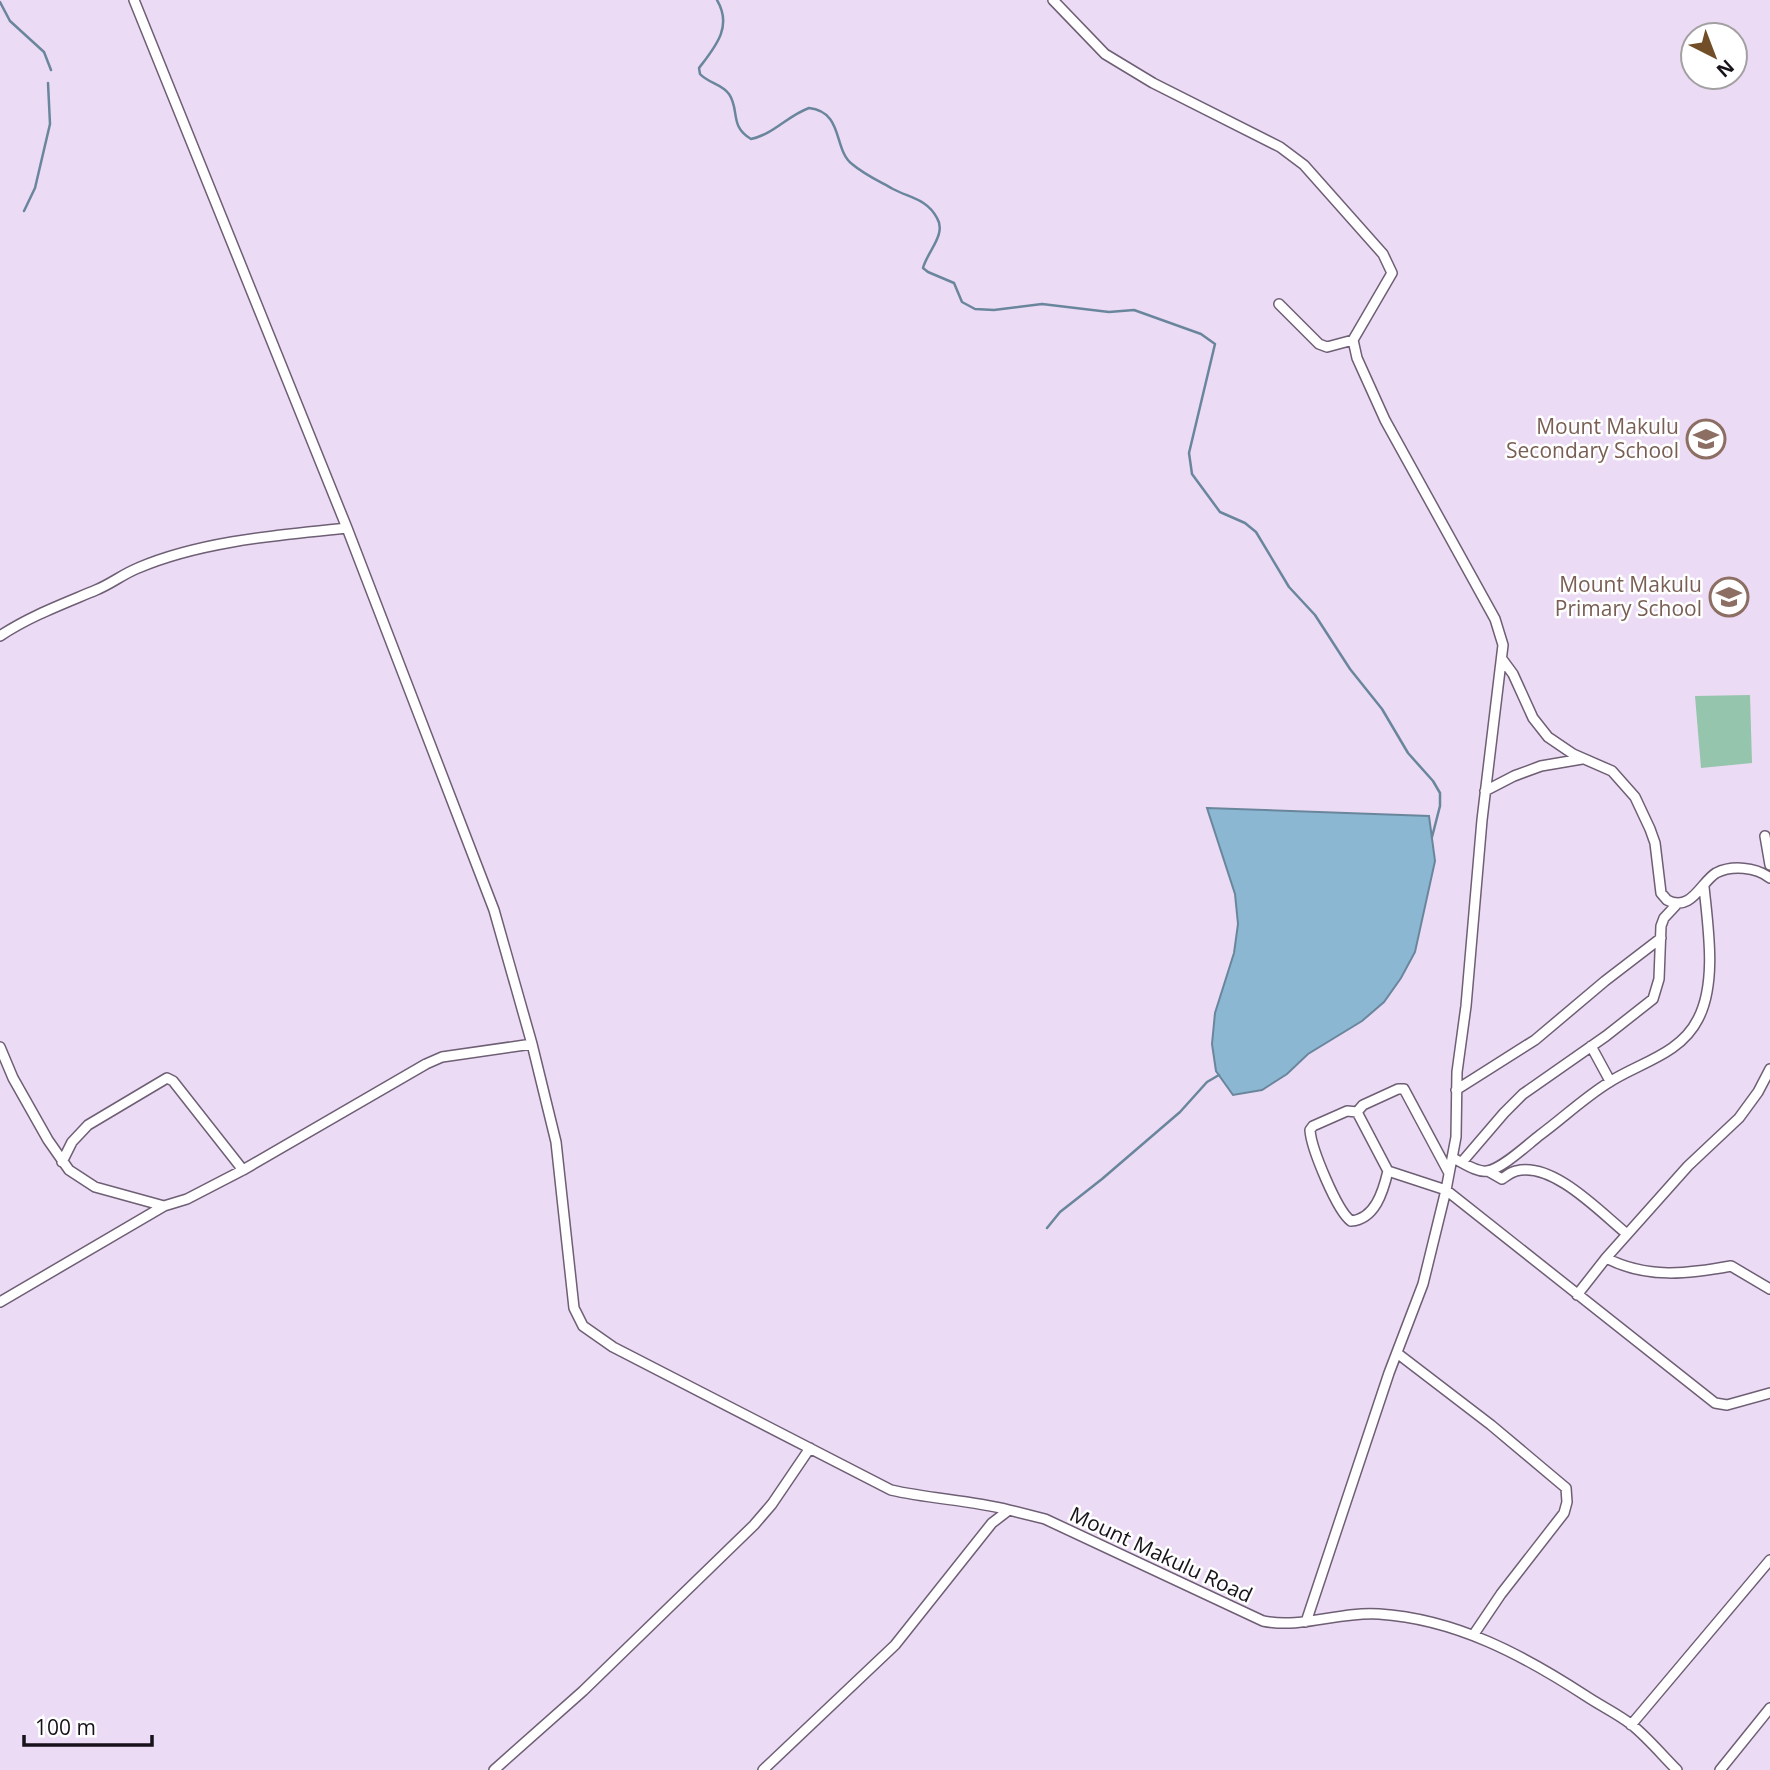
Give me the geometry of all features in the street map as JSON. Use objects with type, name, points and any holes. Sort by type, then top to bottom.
[{"type":"street","name":"Mount Makulu Road","points":[[134,0],[346,528],[494,910],[532,1044],[556,1142],[574,1308],[583,1326],[614,1346],[891,1490],[924,1497],[981,1502],[1045,1519],[1263,1621],[1292,1625],[1356,1613],[1380,1614],[1410,1617],[1474,1634],[1552,1674],[1631,1725],[1677,1770]]},
{"type":"street","points":[[1053,0],[1105,54],[1153,83],[1280,147],[1304,165],[1383,254],[1392,273],[1353,340],[1357,358],[1385,420],[1495,619],[1503,645],[1485,791],[1473,937],[1456,1090],[1457,1160]]},
{"type":"street","points":[[1279,304],[1319,344],[1327,347],[1353,340]]},
{"type":"street","points":[[0,636],[20,622],[102,588],[137,568],[164,558],[283,534],[346,528]]},
{"type":"street","points":[[1502,659],[1517,681],[1538,726],[1560,746],[1612,771],[1640,806],[1655,844],[1661,893],[1667,900],[1678,903]]},
{"type":"street","points":[[1485,791],[1541,766],[1584,759]]},
{"type":"street","points":[[1765,836],[1770,865]]},
{"type":"street","points":[[1306,1622],[1396,1353],[1423,1284],[1449,1173],[1457,1160],[1523,1094],[1653,999],[1659,979],[1662,922],[1678,903],[1703,892],[1713,876],[1725,870],[1755,870],[1770,878]]},
{"type":"street","points":[[1488,1171],[1513,1156],[1610,1081],[1638,1069],[1687,1036],[1698,1020],[1705,1000],[1709,961],[1703,892]]},
{"type":"street","points":[[1667,900],[1668,913]]},
{"type":"street","points":[[1456,1090],[1535,1040],[1661,938]]},
{"type":"street","points":[[0,1302],[164,1206],[187,1199],[243,1170],[426,1063],[442,1057],[532,1044]]},
{"type":"street","points":[[1591,1046],[1610,1081]]},
{"type":"street","points":[[0,1047],[16,1083],[62,1162],[76,1177],[95,1187],[164,1206]]},
{"type":"street","points":[[1577,1294],[1688,1166],[1738,1118],[1758,1092],[1770,1069]]},
{"type":"street","points":[[62,1162],[72,1142],[88,1125],[167,1077],[173,1081],[243,1170]]},
{"type":"street","points":[[1357,1112],[1363,1104],[1404,1089],[1449,1173]]},
{"type":"street","points":[[1357,1112],[1347,1111],[1313,1126],[1310,1130],[1314,1149],[1339,1208],[1347,1219],[1354,1221],[1368,1214],[1380,1197],[1388,1171]]},
{"type":"street","points":[[1357,1112],[1388,1171],[1446,1190],[1718,1405],[1770,1393]]},
{"type":"street","points":[[1457,1160],[1502,1179],[1517,1170],[1545,1172],[1562,1181],[1627,1234]]},
{"type":"street","points":[[1606,1258],[1632,1269],[1655,1273],[1694,1273],[1731,1266],[1770,1289]]},
{"type":"street","points":[[1396,1353],[1491,1425],[1566,1488],[1567,1502],[1564,1513],[1501,1594],[1474,1634]]},
{"type":"street","points":[[494,1770],[583,1691],[749,1531],[765,1514],[810,1448]]},
{"type":"street","points":[[763,1770],[895,1645],[983,1534],[1009,1510]]},
{"type":"street","points":[[1631,1725],[1770,1560]]},
{"type":"street","points":[[1720,1770],[1770,1708]]},
{"type":"green space","points":[[1750,695],[1752,763],[1701,768],[1695,696]]},
{"type":"water","points":[[1207,808],[1429,816],[1435,861],[1415,952],[1384,1002],[1362,1021],[1308,1054],[1287,1074],[1262,1090],[1233,1095],[1216,1071],[1212,1044],[1215,1013],[1234,953],[1238,924],[1235,894]]},
{"type":"waterway","points":[[717,0],[723,28],[716,44],[699,68],[700,74],[729,94],[737,123],[744,134],[751,139],[759,137],[809,108],[828,116],[842,149],[852,164],[893,189],[923,203],[933,212],[940,230],[923,268],[954,283],[962,302],[975,309],[994,310],[1042,304],[1109,312],[1134,310],[1201,334],[1215,344],[1189,453],[1192,474],[1220,512],[1245,523],[1256,532],[1289,587],[1315,615],[1350,669],[1382,709],[1408,753],[1433,781],[1440,793],[1440,806],[1432,837]]},
{"type":"waterway","points":[[0,2],[10,21],[44,52],[51,70]]},
{"type":"waterway","points":[[24,211],[35,188],[50,124],[48,83]]},
{"type":"waterway","points":[[1047,1228],[1060,1212],[1180,1112],[1207,1082],[1219,1075]]},
{"type":"place","name":"Mount Makulu Secondary School","points":[[1706,439]]},
{"type":"place","name":"Mount Makulu Primary School","points":[[1729,597]]}]
